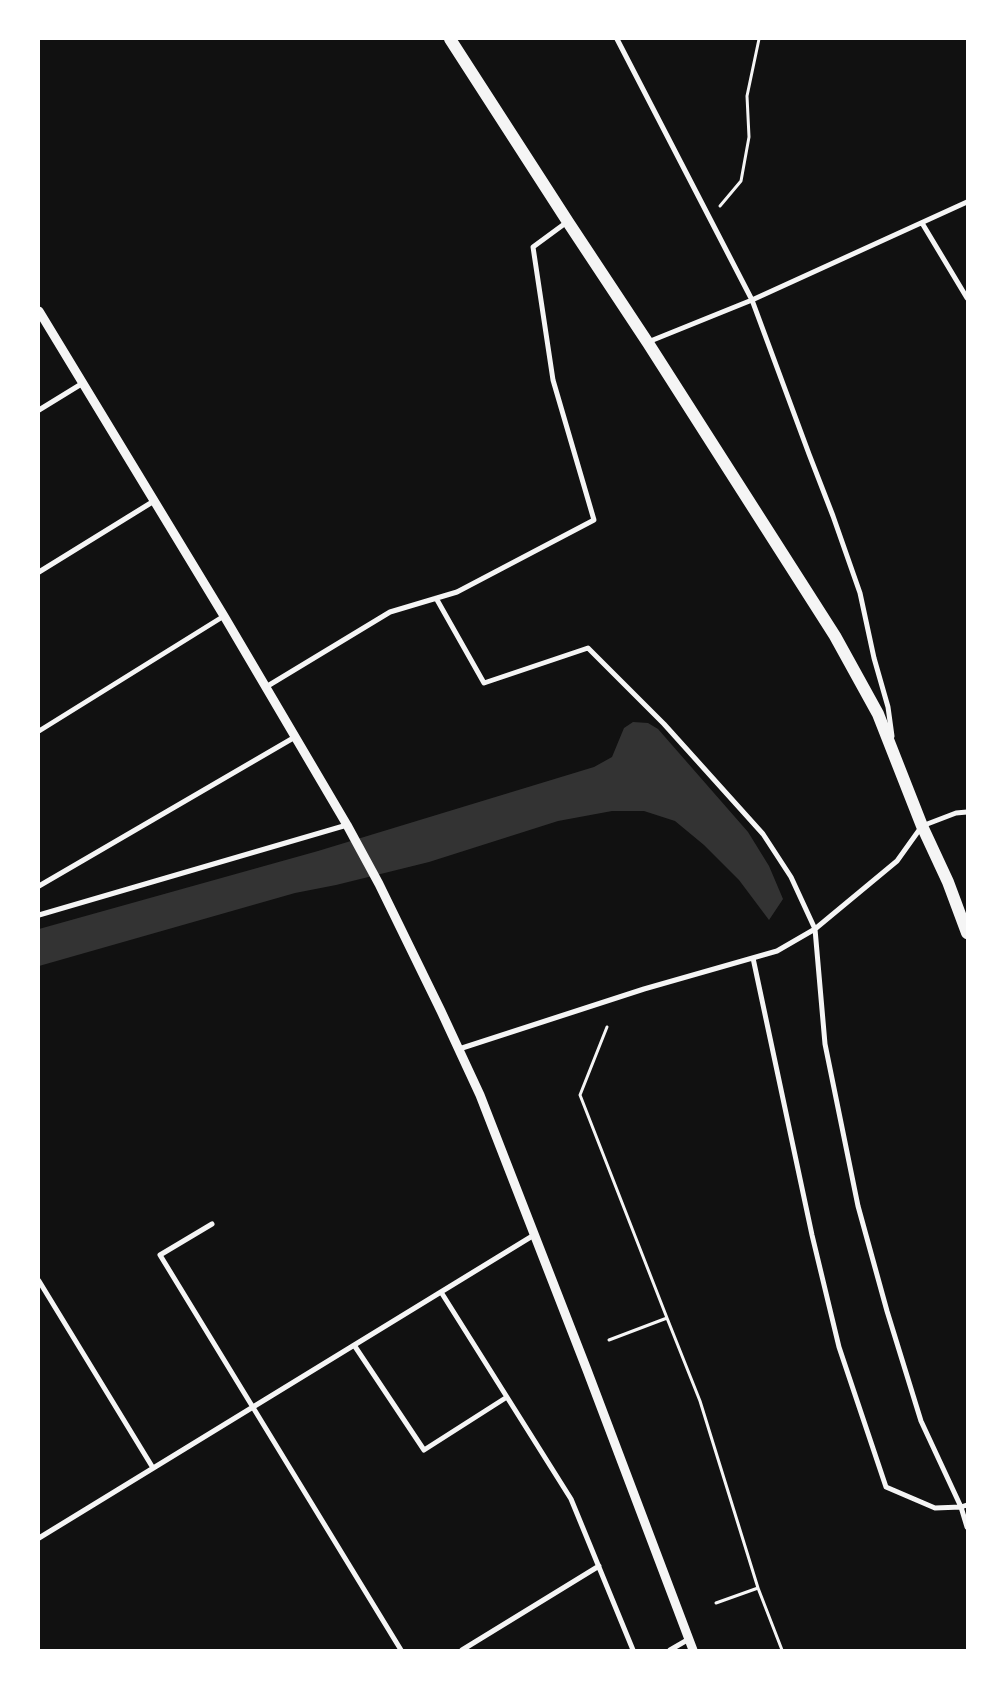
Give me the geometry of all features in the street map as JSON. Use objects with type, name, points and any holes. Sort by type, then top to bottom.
[{"type":"main road","points":[[450,39],[648,343],[835,636],[878,714],[922,826],[948,882],[967,933]]},
{"type":"street","points":[[617,39],[752,300],[834,516],[860,593],[874,658],[888,707],[894,754]]},
{"type":"street","points":[[648,343],[752,300],[967,202]]},
{"type":"street","points":[[266,687],[390,612],[456,592],[594,520],[553,380],[534,247],[568,222]]},
{"type":"street","points":[[922,224],[967,298]]},
{"type":"street","points":[[39,311],[224,616],[347,825],[379,884],[480,1095],[694,1650]]},
{"type":"street","points":[[39,410],[82,383]]},
{"type":"street","points":[[39,572],[154,501]]},
{"type":"street","points":[[436,598],[484,683],[588,648],[664,724],[763,834],[790,877],[815,929],[825,1044],[858,1206],[887,1311],[921,1421],[967,1527]]},
{"type":"street","points":[[39,730],[224,616]]},
{"type":"street","points":[[39,886],[295,737]]},
{"type":"street","points":[[459,1049],[644,989],[778,951],[815,929],[897,861],[922,826],[956,813],[967,812]]},
{"type":"street","points":[[39,915],[347,825]]},
{"type":"street","points":[[753,958],[812,1235],[839,1347],[886,1487],[935,1508],[960,1508],[967,1506]]},
{"type":"street","points":[[212,1224],[160,1255],[401,1650]]},
{"type":"street","points":[[39,1538],[534,1235]]},
{"type":"street","points":[[39,1281],[153,1468]]},
{"type":"street","points":[[442,1292],[571,1499],[633,1650]]},
{"type":"street","points":[[354,1346],[424,1450],[507,1397]]},
{"type":"street","points":[[462,1650],[599,1566]]},
{"type":"street","points":[[670,1650],[689,1639]]},
{"type":"path","points":[[711,219],[741,181],[749,137],[747,96],[759,39]]},
{"type":"path","points":[[607,1027],[580,1095],[700,1401],[758,1588],[782,1650]]},
{"type":"path","points":[[609,1340],[667,1318]]},
{"type":"path","points":[[716,1603],[758,1588]]},
{"type":"shaded area","points":[[633,722],[648,723],[658,729],[748,832],[769,866],[783,899],[769,920],[739,880],[704,845],[675,821],[644,811],[612,811],[558,821],[429,862],[295,893],[39,966],[39,929],[318,851],[594,767],[612,757],[624,728]]}]
